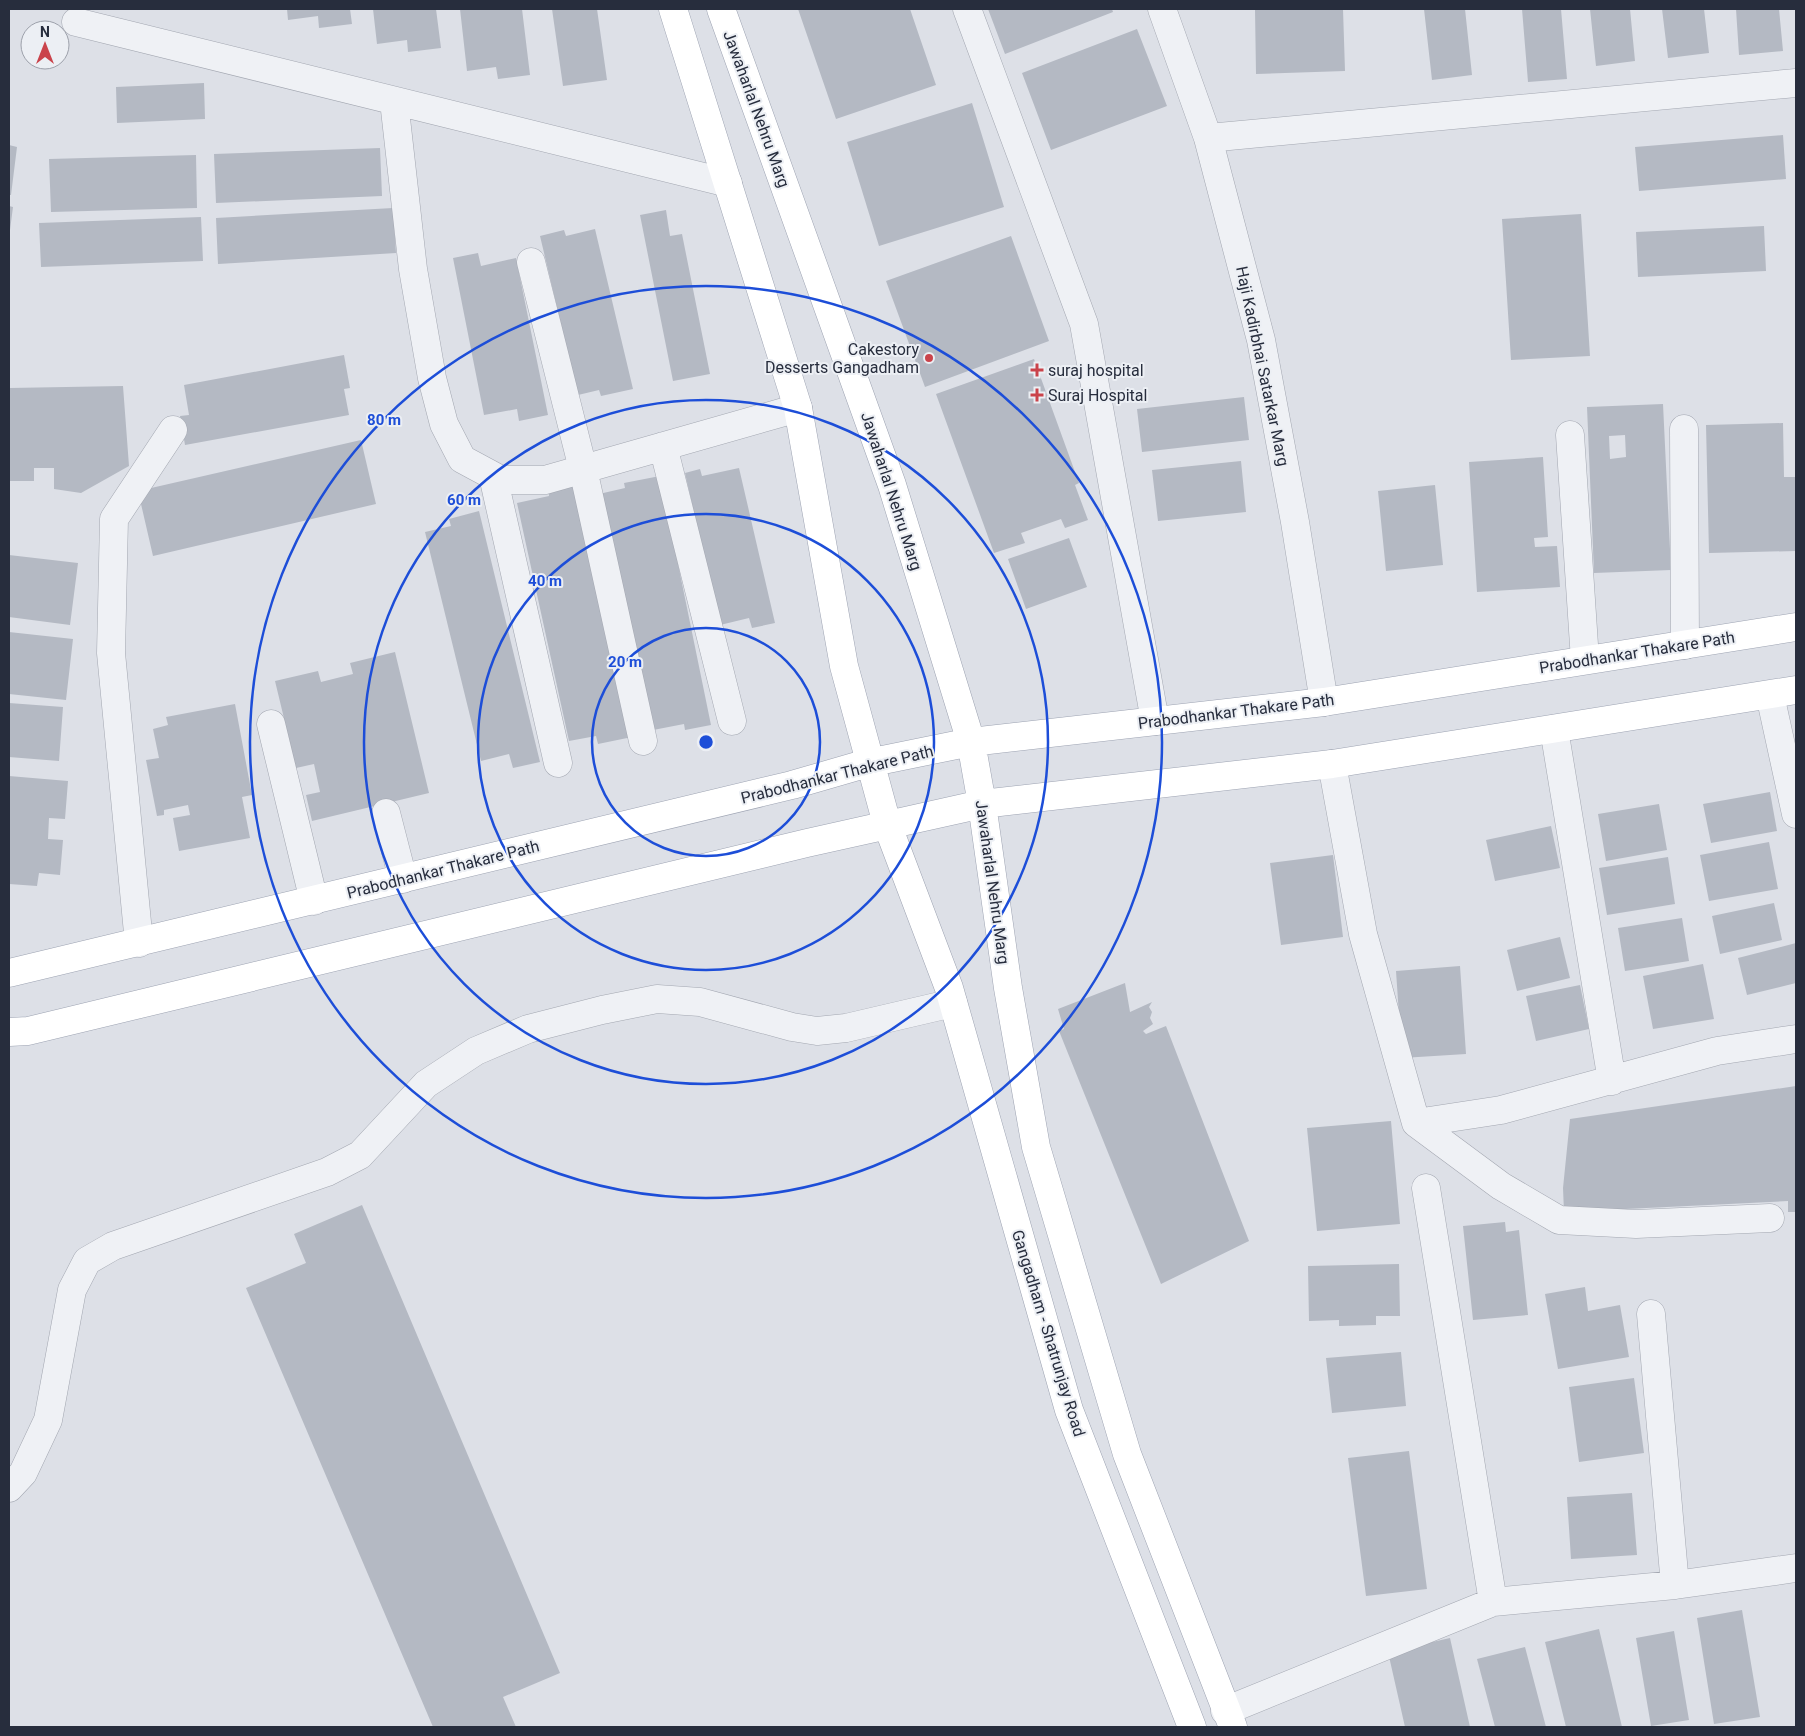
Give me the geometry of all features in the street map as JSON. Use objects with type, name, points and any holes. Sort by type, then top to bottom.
[{"type":"main road","points":[[673,9],[798,408],[844,666],[868,763],[887,824],[951,996]]},
{"type":"main road","name":"Jawaharlal Nehru Marg","points":[[721,9],[892,485],[971,742],[982,804],[1008,988],[1036,1147],[1127,1454],[1229,1719]]},
{"type":"main road","name":"Prabodhankar Thakare Path","points":[[9,973],[792,785],[868,763],[971,742],[1324,702],[1796,627]]},
{"type":"main road","points":[[9,1032],[28,1031],[887,824],[982,804],[1332,764],[1783,692]]},
{"type":"main road","name":"Gangadham - Shatrunjay Road","points":[[951,996],[1069,1410],[1192,1727]]},
{"type":"street","points":[[967,9],[1084,324],[1155,721]]},
{"type":"street","name":"Haji Kadirbhai Satarkar Marg","points":[[1162,9],[1208,138],[1260,340],[1295,522],[1324,702]]},
{"type":"street","points":[[76,22],[728,183]]},
{"type":"street","points":[[1208,138],[1796,83]]},
{"type":"street","points":[[394,101],[414,269],[432,378],[444,424],[462,459],[501,480],[545,480],[798,408]]},
{"type":"street","points":[[531,262],[582,469],[643,740]]},
{"type":"street","points":[[1684,429],[1685,645]]},
{"type":"street","points":[[138,943],[112,653],[114,519],[173,430]]},
{"type":"street","points":[[1570,435],[1585,660]]},
{"type":"street","points":[[662,446],[732,721]]},
{"type":"street","points":[[494,476],[558,763]]},
{"type":"street","points":[[1783,692],[1796,814]]},
{"type":"street","points":[[272,724],[314,901]]},
{"type":"street","points":[[1554,729],[1612,1081]]},
{"type":"street","points":[[1332,764],[1363,934],[1416,1123],[1501,1186],[1559,1220],[1636,1224],[1770,1218]]},
{"type":"street","points":[[386,813],[403,879]]},
{"type":"street","points":[[9,1488],[23,1473],[48,1420],[72,1290],[87,1261],[113,1246],[327,1172],[360,1155],[426,1084],[476,1051],[528,1029],[602,1010],[657,999],[700,1002],[792,1028],[817,1031],[846,1028],[951,996]]},
{"type":"street","points":[[1416,1123],[1501,1110],[1717,1051],[1796,1039]]},
{"type":"street","points":[[1426,1188],[1493,1602]]},
{"type":"street","points":[[1651,1314],[1675,1585]]},
{"type":"street","points":[[1229,1719],[1493,1602],[1675,1585],[1796,1568]]},
{"type":"building","points":[[287,9],[350,9],[352,24],[319,28],[318,16],[288,20]]},
{"type":"building","points":[[373,9],[436,9],[441,48],[408,52],[407,40],[377,44]]},
{"type":"building","points":[[460,9],[522,9],[530,75],[498,79],[496,67],[467,71]]},
{"type":"building","points":[[552,9],[597,9],[607,80],[563,86]]},
{"type":"building","points":[[798,9],[910,9],[936,85],[836,119]]},
{"type":"building","points":[[988,9],[1112,9],[1113,12],[1005,54]]},
{"type":"building","points":[[1255,9],[1343,9],[1345,71],[1256,74]]},
{"type":"building","points":[[1424,9],[1465,9],[1472,75],[1432,80]]},
{"type":"building","points":[[1522,9],[1561,9],[1567,79],[1528,82]]},
{"type":"building","points":[[1590,9],[1630,9],[1635,61],[1596,66]]},
{"type":"building","points":[[1662,9],[1704,9],[1709,53],[1668,58]]},
{"type":"building","points":[[1736,9],[1779,9],[1783,51],[1739,55]]},
{"type":"building","points":[[1137,29],[1167,106],[1051,150],[1022,73]]},
{"type":"building","points":[[204,83],[205,119],[117,123],[116,87]]},
{"type":"building","points":[[972,103],[1004,207],[879,246],[847,142]]},
{"type":"building","points":[[1783,135],[1786,179],[1639,191],[1635,147]]},
{"type":"building","points":[[9,145],[17,147],[11,195],[9,195]]},
{"type":"building","points":[[380,148],[382,196],[216,203],[214,154]]},
{"type":"building","points":[[196,155],[197,208],[51,212],[49,159]]},
{"type":"building","points":[[9,206],[13,207],[10,230],[9,230]]},
{"type":"building","points":[[393,208],[396,253],[218,264],[216,218]]},
{"type":"building","points":[[666,210],[670,236],[682,234],[710,374],[673,381],[640,215]]},
{"type":"building","points":[[1581,214],[1590,356],[1511,360],[1502,219]]},
{"type":"building","points":[[201,217],[203,261],[41,267],[39,223]]},
{"type":"building","points":[[1764,226],[1766,271],[1638,277],[1636,232]]},
{"type":"building","points":[[595,229],[633,389],[601,396],[599,390],[578,395],[540,236],[564,230],[566,236]]},
{"type":"building","points":[[1011,236],[1049,341],[925,387],[886,281]]},
{"type":"building","points":[[478,253],[481,266],[516,258],[548,415],[519,421],[517,409],[484,415],[453,258]]},
{"type":"building","points":[[344,355],[350,388],[344,389],[349,415],[185,445],[180,416],[189,415],[184,385]]},
{"type":"building","points":[[1034,359],[1079,483],[1075,485],[1088,520],[1065,528],[1061,519],[1021,533],[1025,543],[994,553],[936,394]]},
{"type":"building","points":[[123,386],[129,466],[81,493],[54,489],[54,468],[34,468],[34,481],[9,481],[9,388]]},
{"type":"building","points":[[1244,397],[1249,440],[1142,452],[1137,409]]},
{"type":"building","points":[[1663,404],[1671,570],[1594,573],[1587,407]],"holes":[[[1625,435],[1626,457],[1610,459],[1609,436]]]},
{"type":"building","points":[[1783,423],[1784,477],[1796,477],[1796,551],[1709,553],[1706,425]]},
{"type":"building","points":[[361,440],[376,504],[153,556],[138,491]]},
{"type":"building","points":[[1543,457],[1548,537],[1534,538],[1535,547],[1557,546],[1560,587],[1477,592],[1469,462]]},
{"type":"building","points":[[1241,461],[1246,512],[1158,521],[1152,470]]},
{"type":"building","points":[[739,468],[775,623],[752,628],[749,618],[720,625],[685,473],[700,469],[702,476]]},
{"type":"building","points":[[660,476],[711,725],[685,730],[684,724],[648,731],[599,494],[625,488],[624,483]]},
{"type":"building","points":[[576,483],[632,737],[598,744],[596,736],[569,741],[517,503],[549,496],[548,488]]},
{"type":"building","points":[[1435,485],[1443,565],[1386,571],[1378,491]]},
{"type":"building","points":[[479,511],[540,762],[513,768],[509,754],[481,761],[425,532],[451,526],[449,519]]},
{"type":"building","points":[[1069,538],[1087,587],[1026,609],[1008,559]]},
{"type":"building","points":[[9,555],[78,563],[70,625],[9,617]]},
{"type":"building","points":[[9,632],[73,639],[66,700],[9,694]]},
{"type":"building","points":[[395,652],[429,793],[312,821],[306,795],[320,792],[314,764],[296,768],[275,681],[318,671],[321,682],[353,674],[350,663]]},
{"type":"building","points":[[9,703],[63,707],[59,761],[9,757]]},
{"type":"building","points":[[235,704],[252,795],[242,797],[250,838],[179,851],[173,818],[190,815],[188,805],[164,810],[164,815],[157,816],[146,760],[159,758],[153,729],[168,725],[166,717]]},
{"type":"building","points":[[9,776],[68,781],[65,819],[49,818],[48,839],[63,840],[60,875],[39,873],[37,886],[9,884]]},
{"type":"building","points":[[1770,792],[1777,831],[1711,843],[1703,804]]},
{"type":"building","points":[[1659,804],[1667,850],[1606,861],[1598,814]]},
{"type":"building","points":[[1551,826],[1560,868],[1495,881],[1486,840]]},
{"type":"building","points":[[1769,842],[1778,889],[1709,901],[1700,855]]},
{"type":"building","points":[[1333,855],[1343,937],[1281,945],[1270,863]]},
{"type":"building","points":[[1668,857],[1675,904],[1607,915],[1599,868]]},
{"type":"building","points":[[1774,903],[1782,940],[1720,954],[1712,916]]},
{"type":"building","points":[[1682,918],[1689,961],[1625,971],[1618,928]]},
{"type":"building","points":[[1560,937],[1570,978],[1517,991],[1507,950]]},
{"type":"building","points":[[1796,943],[1796,983],[1747,995],[1738,958]]},
{"type":"building","points":[[1703,964],[1714,1019],[1653,1029],[1643,976]]},
{"type":"building","points":[[1460,966],[1466,1054],[1402,1058],[1396,971]]},
{"type":"building","points":[[1125,983],[1130,1012],[1152,1002],[1149,1007],[1152,1012],[1150,1018],[1153,1024],[1143,1031],[1146,1034],[1166,1026],[1249,1241],[1161,1284],[1059,1031],[1064,1029],[1058,1009]]},
{"type":"building","points":[[1580,985],[1589,1029],[1536,1041],[1526,996]]},
{"type":"building","points":[[1796,1086],[1796,1212],[1788,1212],[1788,1201],[1564,1212],[1563,1188],[1570,1119]]},
{"type":"building","points":[[1391,1121],[1400,1224],[1317,1231],[1307,1128]]},
{"type":"building","points":[[362,1205],[560,1673],[503,1697],[516,1727],[433,1727],[246,1288],[306,1263],[294,1234]]},
{"type":"building","points":[[1505,1222],[1506,1232],[1519,1230],[1528,1315],[1473,1320],[1463,1226]]},
{"type":"building","points":[[1399,1264],[1400,1316],[1376,1316],[1376,1325],[1339,1326],[1339,1320],[1309,1321],[1308,1266]]},
{"type":"building","points":[[1585,1287],[1588,1311],[1620,1305],[1629,1357],[1558,1369],[1545,1294]]},
{"type":"building","points":[[1401,1352],[1406,1406],[1332,1413],[1326,1358]]},
{"type":"building","points":[[1634,1378],[1644,1453],[1579,1462],[1569,1387]]},
{"type":"building","points":[[1409,1451],[1427,1589],[1366,1596],[1348,1458]]},
{"type":"building","points":[[1632,1493],[1637,1555],[1571,1559],[1567,1497]]},
{"type":"building","points":[[1742,1610],[1760,1717],[1714,1724],[1697,1618]]},
{"type":"building","points":[[1599,1629],[1622,1727],[1566,1727],[1545,1642]]},
{"type":"building","points":[[1674,1631],[1689,1720],[1651,1726],[1636,1638]]},
{"type":"building","points":[[1450,1638],[1470,1727],[1405,1727],[1388,1652]]},
{"type":"building","points":[[1525,1647],[1546,1727],[1495,1727],[1477,1659]]},
{"type":"place","name":"Cakestory Desserts Gangadham","points":[[929,358]]},
{"type":"place","name":"suraj hospital","points":[[1037,370]]},
{"type":"place","name":"Suraj Hospital","points":[[1037,395]]}]
